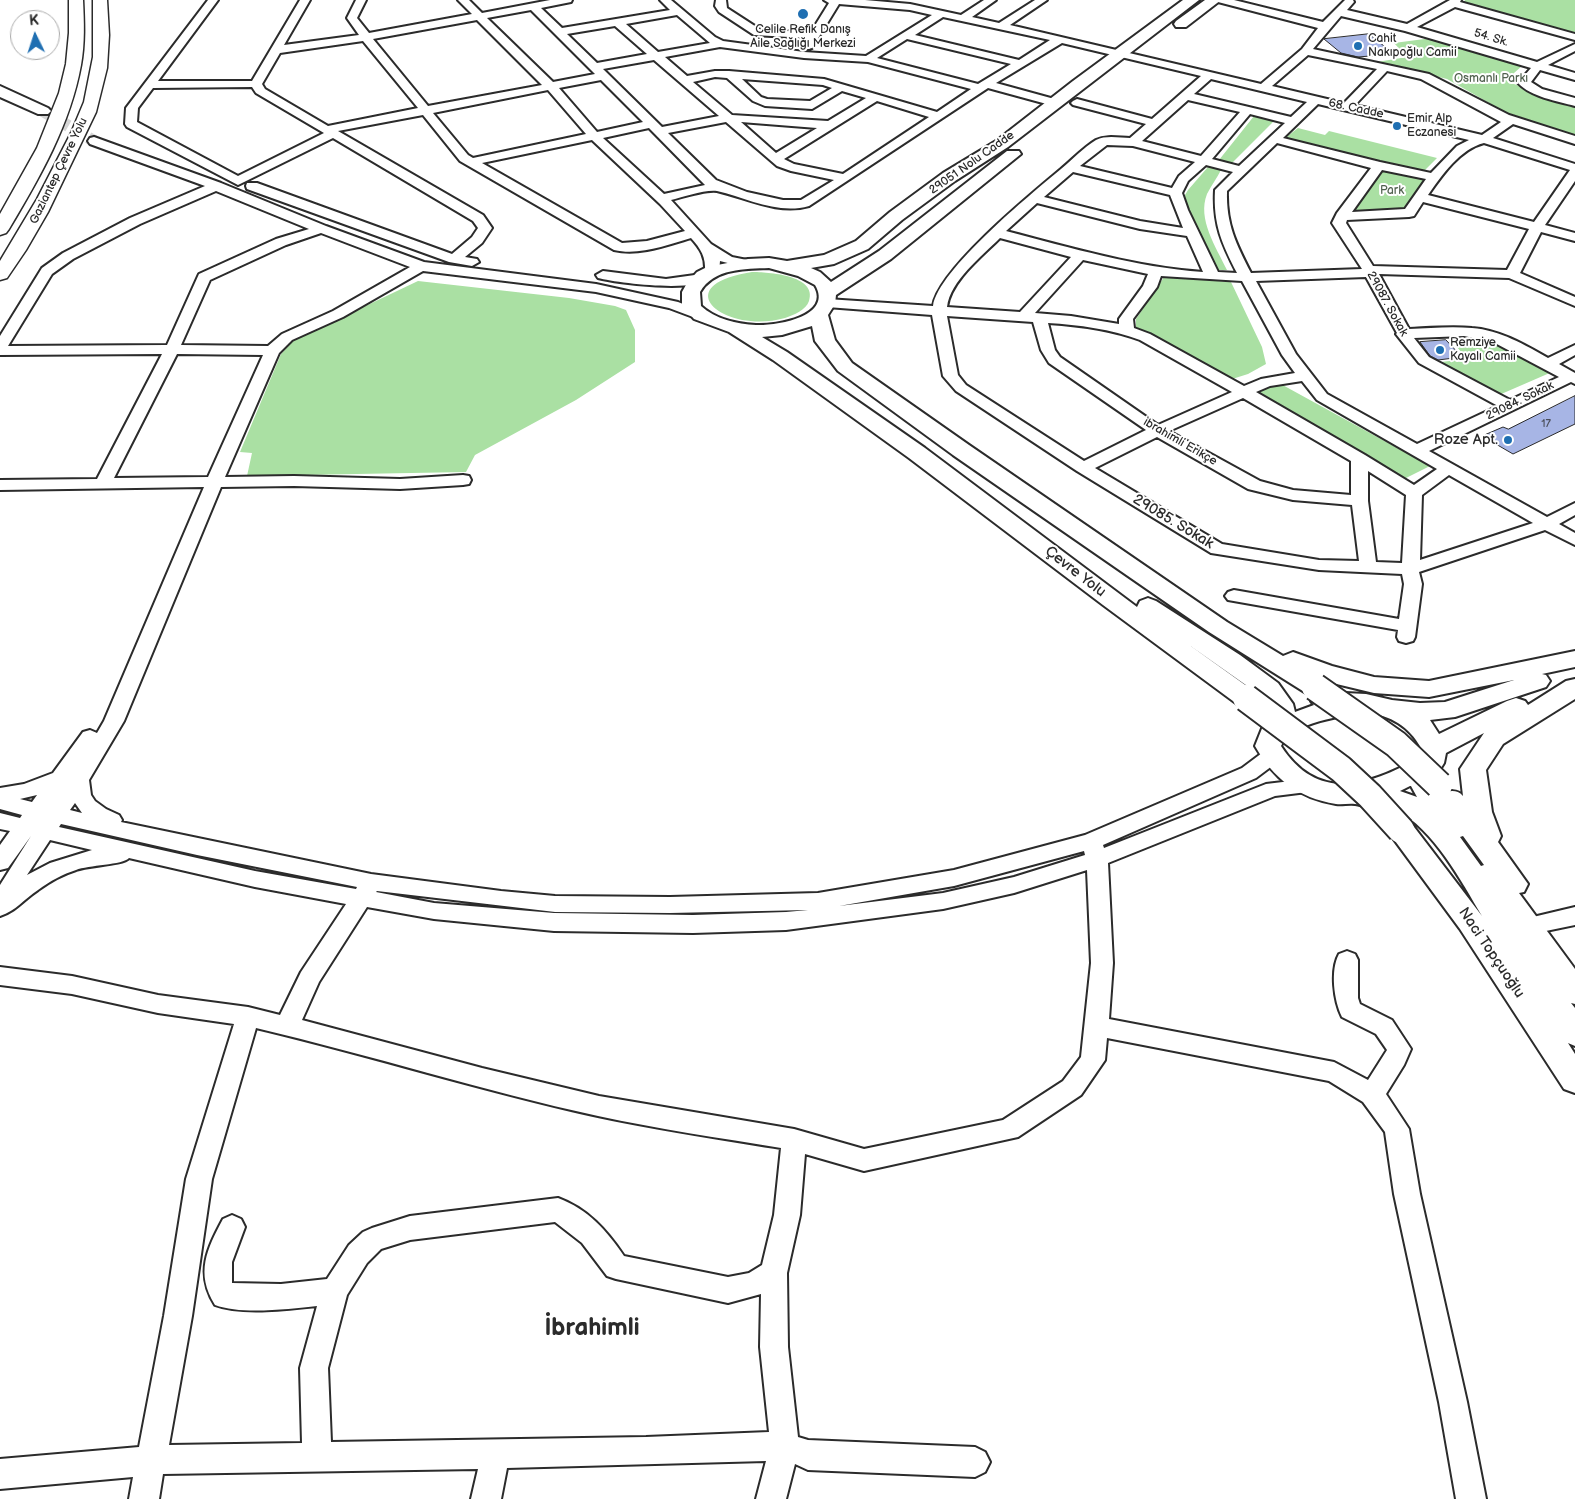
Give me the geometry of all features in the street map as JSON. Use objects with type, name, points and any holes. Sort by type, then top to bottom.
[{"type":"highway","name":"Gaziantep Çevre Yolu","points":[[0,229],[54,132],[68,93],[78,37],[76,0]]},
{"type":"highway","name":"Gaziantep Çevre Yolu","points":[[0,274],[26,237],[81,130],[95,91],[101,56],[100,0]]},
{"type":"main road","name":"29051 Nolu Cadde","points":[[790,266],[828,260],[862,245],[896,216],[949,177],[1002,144],[1054,102],[1192,0]]},
{"type":"main road","name":"29051 Nolu Cadde","points":[[701,316],[736,330],[760,331],[782,329],[803,323],[856,275],[920,228],[1136,57],[1214,0]]},
{"type":"main road","points":[[0,91],[43,111]]},
{"type":"main road","name":"29051 Nolu Cadde","points":[[707,275],[728,267],[747,264],[769,263],[790,266],[808,273],[821,282],[824,303]]},
{"type":"main road","points":[[701,316],[692,307],[690,297],[693,287],[707,275]]},
{"type":"main road","points":[[824,303],[825,341],[845,367],[1230,634],[1315,687],[1387,737],[1429,773],[1465,731],[1575,685]]},
{"type":"main road","name":"Çevre Yolu","points":[[736,330],[780,356],[917,453],[1111,600],[1307,742],[1370,796],[1400,830]]},
{"type":"main road","points":[[873,423],[938,463],[1269,689],[1280,704],[1282,711],[1273,744],[1276,761],[1293,777],[1308,786],[1333,795],[1395,798],[1410,806],[1429,821],[1454,848],[1514,944],[1575,1033]]},
{"type":"main road","points":[[954,444],[984,476],[1240,654],[1287,684],[1326,702],[1374,704],[1420,712],[1446,712],[1520,688],[1575,667]]},
{"type":"main road","points":[[1230,634],[1325,673],[1374,685],[1420,689],[1429,689],[1575,659]]},
{"type":"main road","points":[[1498,862],[1478,812],[1473,768],[1494,738],[1575,685]]},
{"type":"main road","points":[[1273,744],[1297,720],[1326,710],[1374,704],[1398,712],[1420,727],[1435,765],[1498,862],[1575,971]]},
{"type":"main road","points":[[1348,796],[1382,788],[1435,765]]},
{"type":"main road","points":[[1435,765],[1422,776],[1433,801],[1481,863],[1575,992]]},
{"type":"main road","name":"Naci Topçuoğlu","points":[[1400,830],[1426,861],[1476,930],[1575,1080]]},
{"type":"street","points":[[213,0],[132,108],[131,124],[238,181]]},
{"type":"street","points":[[256,84],[304,0]]},
{"type":"street","points":[[361,0],[352,18],[464,158],[620,247],[630,248],[657,243],[694,233]]},
{"type":"street","points":[[463,0],[551,87],[594,136],[662,198],[706,247],[713,261],[707,275],[683,282],[660,283],[591,274]]},
{"type":"street","points":[[275,50],[366,37],[567,0]]},
{"type":"street","points":[[665,0],[677,12],[720,44],[797,67],[824,82],[939,116]]},
{"type":"street","points":[[720,0],[720,6],[723,10],[758,33],[813,35]]},
{"type":"street","name":"68. Cadde","points":[[829,0],[900,3],[1060,39],[1483,140],[1575,170]]},
{"type":"street","points":[[963,18],[991,0]]},
{"type":"street","points":[[1000,27],[1042,0]]},
{"type":"street","points":[[1222,0],[1325,26]]},
{"type":"street","points":[[1263,88],[1306,51],[1325,26],[1350,0]]},
{"type":"street","points":[[797,67],[813,35],[836,1]]},
{"type":"street","points":[[1408,28],[1455,2],[1575,37]]},
{"type":"street","points":[[533,6],[716,186],[761,199],[793,204],[804,204],[814,199],[1019,63],[1060,39]]},
{"type":"street","points":[[559,32],[677,12]]},
{"type":"street","name":"54. Sk.","points":[[1340,12],[1408,28],[1575,78]]},
{"type":"street","points":[[868,59],[942,13]]},
{"type":"street","points":[[618,23],[776,158],[791,167],[845,178]]},
{"type":"street","points":[[907,36],[1019,63]]},
{"type":"street","points":[[238,181],[328,132],[427,110],[551,87],[656,56],[720,44]]},
{"type":"street","points":[[1575,47],[1569,55],[1538,66],[1524,83],[1575,102]]},
{"type":"street","points":[[1306,51],[1425,76],[1505,118],[1575,140]]},
{"type":"street","points":[[684,80],[715,74],[868,59],[1054,102]]},
{"type":"street","points":[[1347,107],[1384,68]]},
{"type":"street","points":[[729,74],[757,99],[765,102],[812,105],[841,87]]},
{"type":"street","points":[[1133,142],[1210,75]]},
{"type":"street","points":[[150,85],[256,84]]},
{"type":"street","points":[[256,84],[260,91],[478,218],[485,228],[482,234],[454,259]]},
{"type":"street","points":[[1188,96],[1293,121]]},
{"type":"street","points":[[776,158],[876,97]]},
{"type":"street","points":[[1315,100],[1221,190],[1220,211],[1228,244],[1289,355],[1322,397],[1575,540]]},
{"type":"street","points":[[1077,103],[1155,123]]},
{"type":"street","points":[[776,121],[784,104]]},
{"type":"street","points":[[1212,275],[1181,210],[1176,192],[1183,179],[1203,161],[1247,111]]},
{"type":"street","points":[[472,162],[594,136],[728,118],[831,125]]},
{"type":"street","points":[[1342,216],[1409,213],[1434,177],[1461,149],[1470,142],[1483,140],[1508,123],[1505,118]]},
{"type":"street","points":[[1274,139],[1379,166],[1434,177]]},
{"type":"street","points":[[94,141],[216,186],[321,229],[420,266],[450,272],[596,288],[673,305],[701,316]]},
{"type":"street","points":[[939,312],[941,298],[963,266],[1034,198],[1100,143],[1105,141],[1133,142],[1241,170]]},
{"type":"street","points":[[122,150],[150,153],[202,167],[454,259],[553,269]]},
{"type":"street","points":[[1342,216],[1379,166]]},
{"type":"street","points":[[1070,167],[1176,192]]},
{"type":"street","points":[[1511,274],[1517,268],[1522,254],[1537,228],[1575,170]]},
{"type":"street","points":[[0,350],[47,271],[68,256],[136,221],[216,186]]},
{"type":"street","points":[[662,198],[716,186]]},
{"type":"street","points":[[1421,197],[1575,237]]},
{"type":"street","points":[[1034,198],[1140,225],[1192,233]]},
{"type":"street","name":"29087. Sokak","points":[[1342,216],[1339,223],[1412,347],[1424,360],[1510,406]]},
{"type":"street","points":[[103,484],[172,349],[204,277],[281,242],[321,229]]},
{"type":"street","points":[[997,233],[1156,271],[1246,276],[1369,272],[1511,274],[1575,302]]},
{"type":"street","points":[[706,247],[728,260],[747,264]]},
{"type":"street","points":[[1023,318],[1081,254]]},
{"type":"street","points":[[0,862],[29,818],[71,779],[114,721],[170,594],[214,483],[272,351],[287,337],[338,314],[420,266]]},
{"type":"street","points":[[1127,330],[1126,319],[1150,287],[1156,271]]},
{"type":"street","points":[[650,299],[663,298],[669,294],[668,288],[660,283]]},
{"type":"street","points":[[824,303],[1087,322],[1127,330],[1145,337],[1244,392],[1359,458],[1414,493]]},
{"type":"street","name":"29085. Sokak","points":[[939,312],[951,376],[961,388],[1082,468],[1217,550],[1318,565],[1410,569],[1547,524],[1575,508]]},
{"type":"street","name":"ibrahimli Erikçe","points":[[1040,319],[1048,350],[1054,360],[1157,431],[1254,485],[1271,492],[1360,501]]},
{"type":"street","points":[[1404,334],[1474,332],[1507,344],[1550,364],[1572,378]]},
{"type":"street","points":[[0,350],[172,349],[272,351]]},
{"type":"street","points":[[1550,364],[1575,349]]},
{"type":"street","points":[[1082,468],[1157,431],[1266,382],[1306,376]]},
{"type":"street","name":"29084. Sokak","points":[[1417,450],[1572,378]]},
{"type":"street","points":[[1359,458],[1360,501],[1368,567]]},
{"type":"street","points":[[1414,493],[1448,468]]},
{"type":"street","points":[[0,485],[294,481],[400,484],[463,480]]},
{"type":"street","points":[[1234,596],[1407,632],[1414,584],[1410,569],[1414,493]]},
{"type":"street","points":[[0,802],[29,818],[197,846],[434,911],[554,922],[693,924],[786,921],[943,901],[1014,885],[1094,850],[1249,773],[1273,744]]},
{"type":"street","points":[[0,795],[26,791],[71,779]]},
{"type":"street","points":[[0,908],[14,878],[50,823],[71,779]]},
{"type":"street","points":[[71,779],[83,800],[98,815],[189,840],[197,846]]},
{"type":"street","points":[[1094,850],[1273,788],[1308,786]]},
{"type":"street","points":[[0,821],[29,818]]},
{"type":"street","points":[[50,823],[154,857],[288,886],[366,891]]},
{"type":"street","points":[[0,976],[72,985],[158,1004],[248,1017],[339,1038],[482,1078],[599,1106],[794,1140],[864,1160],[1009,1128],[1072,1088],[1094,1060],[1102,963],[1094,850]]},
{"type":"street","points":[[0,913],[23,889],[43,875],[65,865],[88,858],[109,855],[154,857]]},
{"type":"street","points":[[287,1026],[309,978],[366,891]]},
{"type":"street","points":[[1541,923],[1575,916]]},
{"type":"street","points":[[1347,960],[1346,998],[1350,1010],[1384,1027],[1399,1049],[1396,1058],[1372,1095]]},
{"type":"street","points":[[144,1499],[178,1316],[199,1179],[248,1017]]},
{"type":"street","points":[[1097,1026],[1334,1072],[1372,1095],[1397,1129],[1407,1194],[1471,1499]]},
{"type":"street","points":[[771,1499],[785,1446],[774,1347],[774,1273],[787,1215],[794,1140]]},
{"type":"street","points":[[316,1457],[317,1418],[314,1368],[334,1291],[358,1254],[372,1240],[389,1233],[410,1228],[558,1210],[579,1221],[599,1241],[616,1267],[728,1290],[753,1284],[774,1273]]},
{"type":"street","points":[[232,1228],[221,1249],[217,1276],[219,1290],[225,1296],[281,1297],[334,1291]]},
{"type":"street","points":[[0,1474],[152,1461],[785,1446],[808,1455],[975,1462]]},
{"type":"street","points":[[486,1499],[495,1454]]},
{"type":"green space","points":[[1465,0],[1575,0],[1575,35],[1464,2]]},
{"type":"green space","name":"Osmanlı Parkı","points":[[1432,38],[1522,66],[1514,73],[1514,84],[1575,105],[1575,135],[1505,112],[1447,79],[1377,62],[1407,57],[1394,43]]},
{"type":"green space","points":[[1254,116],[1274,121],[1232,163],[1219,160]]},
{"type":"green space","points":[[1298,128],[1325,135],[1329,131],[1437,158],[1423,172],[1285,138]]},
{"type":"green space","points":[[1208,167],[1221,170],[1207,194],[1204,213],[1209,233],[1227,270],[1214,270],[1182,200]]},
{"type":"green space","name":"Park","points":[[1384,169],[1426,177],[1406,208],[1354,211]]},
{"type":"green space","points":[[752,272],[779,274],[799,280],[810,292],[809,301],[799,312],[788,317],[763,321],[743,320],[725,315],[713,307],[708,297],[712,287],[726,279]]},
{"type":"green space","points":[[1164,277],[1231,282],[1262,347],[1266,364],[1248,374],[1229,380],[1136,327],[1136,319]]},
{"type":"green space","points":[[418,281],[569,298],[615,306],[626,310],[635,330],[635,362],[576,400],[475,455],[466,472],[247,476],[252,453],[240,452],[281,354],[294,340]]},
{"type":"green space","points":[[1452,341],[1489,341],[1552,372],[1499,395],[1441,362],[1467,359]]},
{"type":"green space","points":[[1279,383],[1430,466],[1404,479],[1254,393]]},
{"type":"building","name":"Cahit Nakıpoğlu Camii","points":[[1369,34],[1394,54],[1358,57],[1341,53],[1324,39]]},
{"type":"building","name":"Remziye Kayalı Camii","points":[[1446,340],[1462,357],[1438,360],[1430,356],[1420,342]]},
{"type":"building","points":[[1575,396],[1575,424],[1513,454],[1482,436],[1503,427],[1508,429]]},
{"type":"tunnel","points":[[43,111],[94,141]]},
{"type":"place","name":"Celile Refik Danış Aile Sağlığı Merkezi","points":[[803,14]]},
{"type":"place","name":"Cahit Nakıpoğlu Camii","points":[[1358,46]]},
{"type":"place","name":"Emir Alp Eczanesi","points":[[1397,126]]},
{"type":"place","name":"Remziye Kayalı Camii","points":[[1440,350]]},
{"type":"place","name":"Roze Apt.","points":[[1508,440]]},
{"type":"district","name":"İbrahimli","points":[[592,1329]]}]
